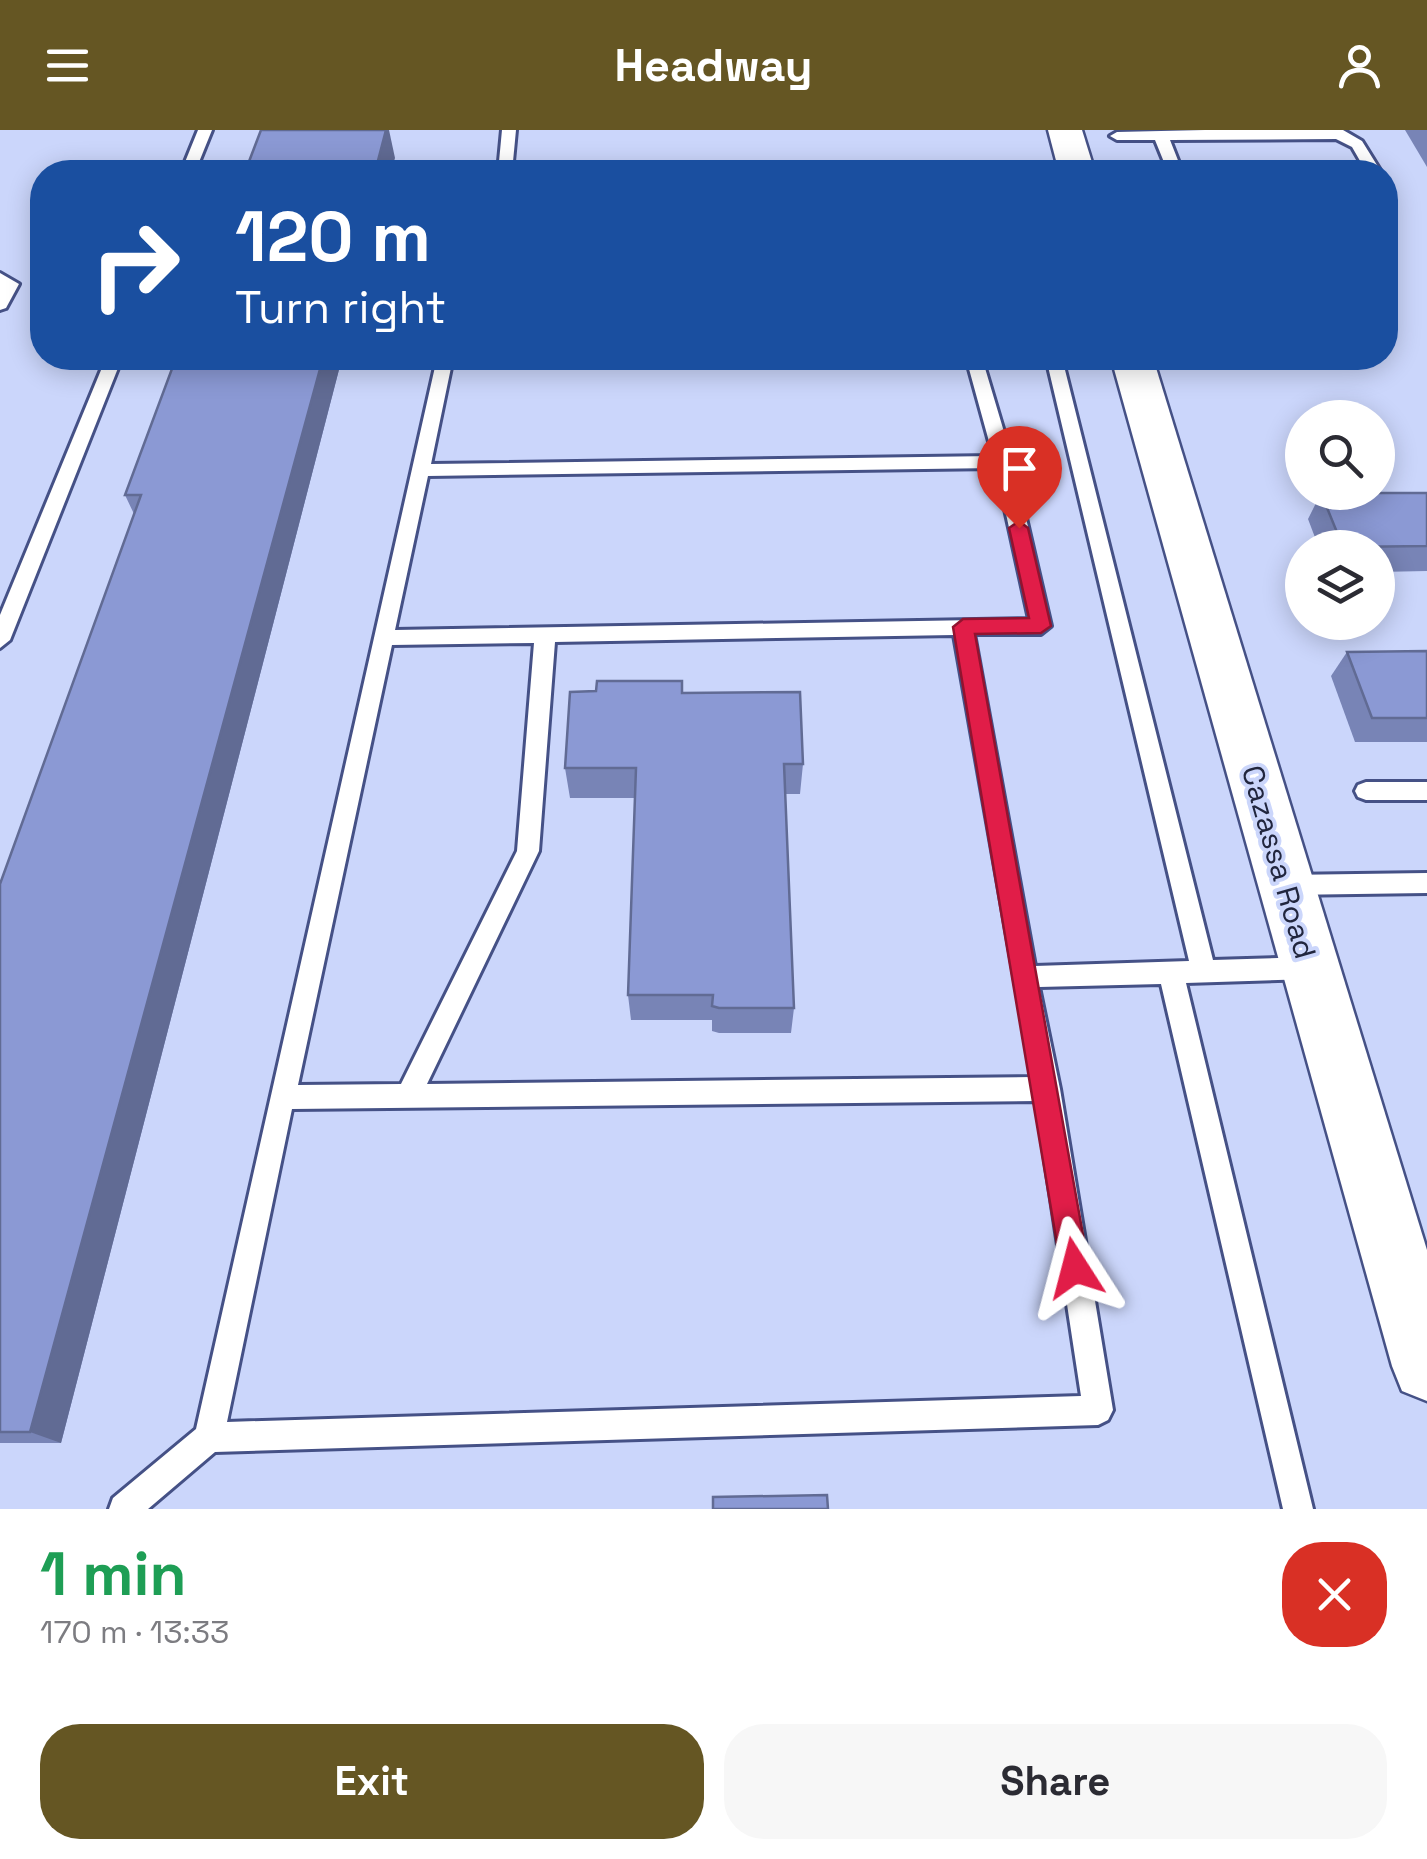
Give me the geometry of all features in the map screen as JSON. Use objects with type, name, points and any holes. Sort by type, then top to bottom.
[{"type":"street","points":[[1065,130],[1074,160]]},
{"type":"street","name":"Cazassa Road","points":[[1136,370],[1310,968],[1413,1270],[1427,1366]]},
{"type":"lane","points":[[193,160],[205,130]]},
{"type":"lane","points":[[507,160],[508,130]]},
{"type":"lane","points":[[1118,136],[1337,133],[1357,144],[1367,160]]},
{"type":"lane","points":[[1161,136],[1171,160]]},
{"type":"lane","points":[[0,278],[11,284],[0,305]]},
{"type":"lane","points":[[0,640],[109,370]]},
{"type":"lane","points":[[124,1509],[209,1437],[442,370]]},
{"type":"lane","points":[[383,638],[1041,626],[1004,462],[977,370]]},
{"type":"lane","points":[[1057,370],[1204,972]]},
{"type":"lane","points":[[420,470],[1004,462]]},
{"type":"lane","points":[[209,1437],[1098,1410],[1047,1089],[963,627]]},
{"type":"lane","points":[[408,1096],[528,851],[545,635]]},
{"type":"lane","points":[[1366,792],[1427,791]]},
{"type":"lane","points":[[1286,885],[1427,883]]},
{"type":"lane","points":[[1025,977],[1310,968]]},
{"type":"lane","points":[[1170,973],[1298,1509]]},
{"type":"lane","points":[[282,1097],[1047,1089]]},
{"type":"building","points":[[261,130],[386,130],[378,160],[250,160]]},
{"type":"building","points":[[172,370],[320,370],[30,1432],[0,1432],[0,884],[141,495],[125,495]]},
{"type":"building","points":[[1395,493],[1427,493],[1427,546],[1395,546],[1395,530],[1336,530],[1328,510],[1395,510]]},
{"type":"building","points":[[1427,651],[1427,718],[1372,718],[1347,652]]},
{"type":"building","points":[[597,681],[682,681],[682,693],[800,692],[803,764],[784,764],[794,1008],[719,1008],[712,1006],[713,995],[628,995],[636,768],[565,768],[570,692],[596,691]]},
{"type":"building","points":[[827,1495],[828,1509],[713,1509],[713,1497]]},
{"type":"route","points":[[1019,528],[1041,626],[963,627],[1047,1089],[1075,1268]]}]
